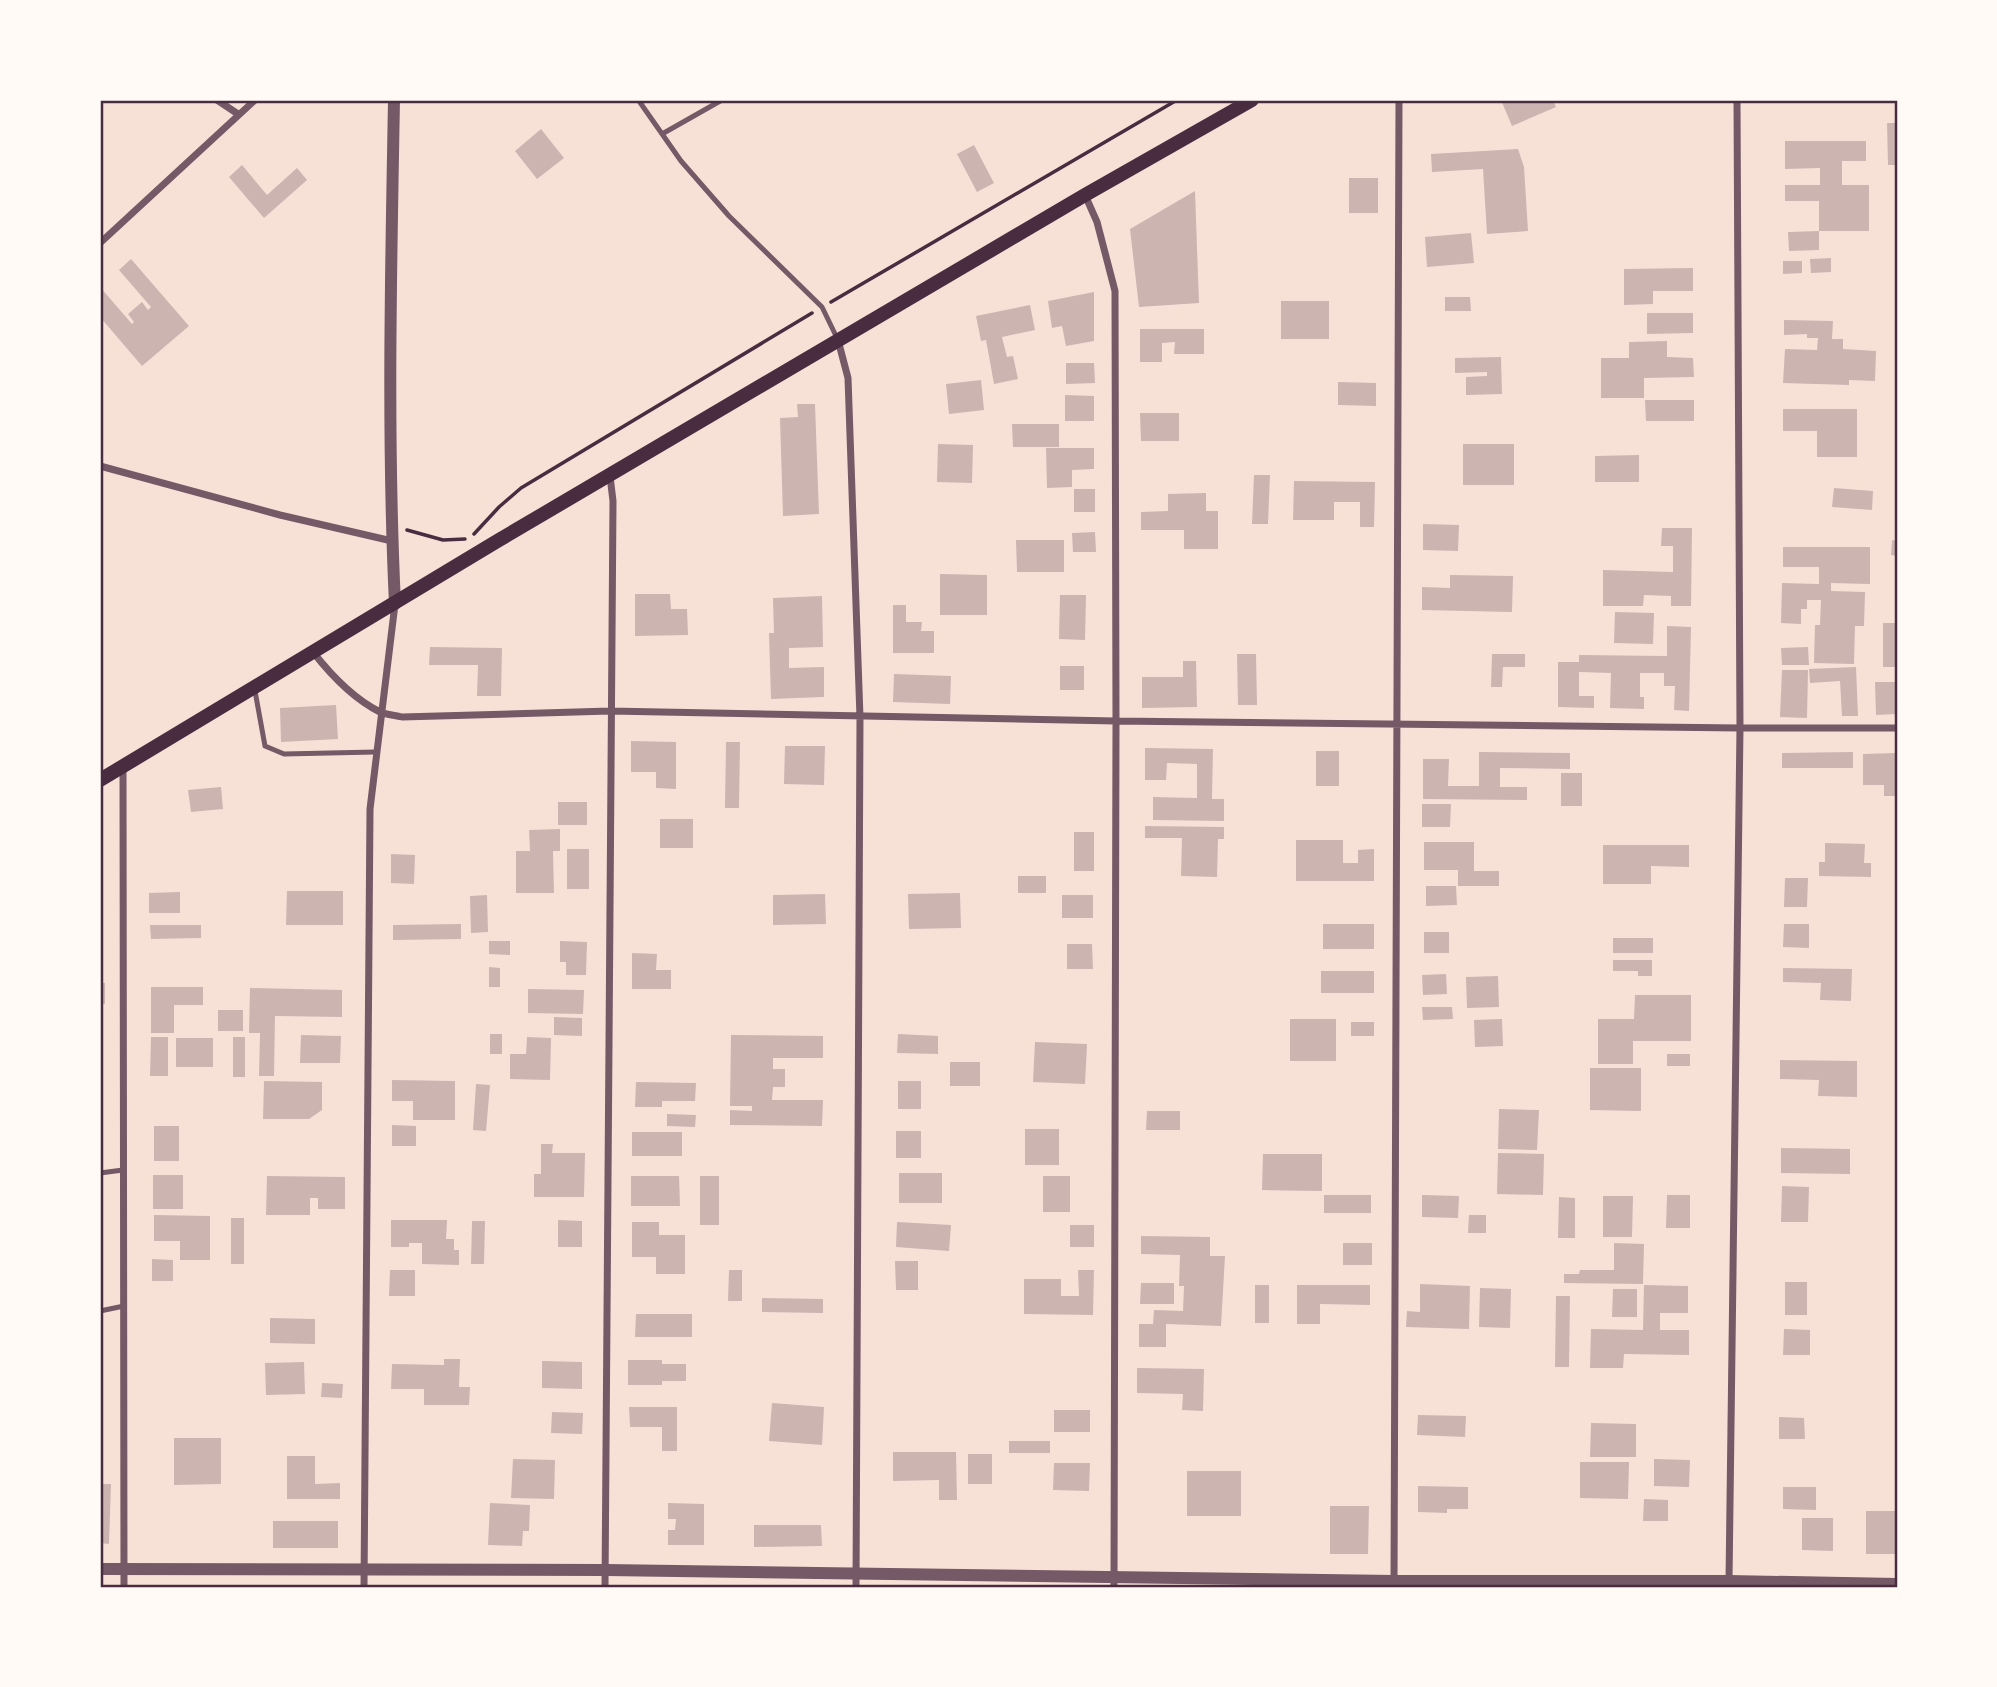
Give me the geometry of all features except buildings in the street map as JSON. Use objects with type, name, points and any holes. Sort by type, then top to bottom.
[{"type":"main road","points":[[100,780],[838,340],[1252,100]]},
{"type":"street","points":[[217,100],[238,114]]},
{"type":"street","points":[[100,243],[255,100]]},
{"type":"street","points":[[364,1587],[370,809],[395,604],[392,541],[391,304],[394,100]]},
{"type":"street","points":[[1394,1584],[1399,100]]},
{"type":"street","points":[[1729,1581],[1740,728],[1737,100]]},
{"type":"street","points":[[1085,195],[1097,222],[1115,291],[1114,1582]]},
{"type":"street","points":[[838,340],[848,378],[860,717],[856,1581]]},
{"type":"street","points":[[100,466],[280,515],[392,541]]},
{"type":"street","points":[[606,1587],[613,501],[610,475]]},
{"type":"street","points":[[313,652],[327,670],[349,690],[382,713],[402,717],[610,711],[1116,721],[1740,728],[1897,727]]},
{"type":"street","points":[[123,766],[124,1587]]},
{"type":"street","points":[[100,1569],[606,1570],[856,1581],[1690,1584],[1729,1581],[1897,1584]]},
{"type":"lane","points":[[662,134],[722,100]]},
{"type":"lane","points":[[639,102],[681,161],[729,216],[822,307],[838,340]]},
{"type":"lane","points":[[254,686],[265,746],[284,754],[375,752]]},
{"type":"lane","points":[[100,1172],[124,1170]]},
{"type":"lane","points":[[100,1311],[124,1306]]},
{"type":"path","points":[[403,528],[443,540],[465,539],[474,534],[521,488],[822,307],[1177,100]]}]
